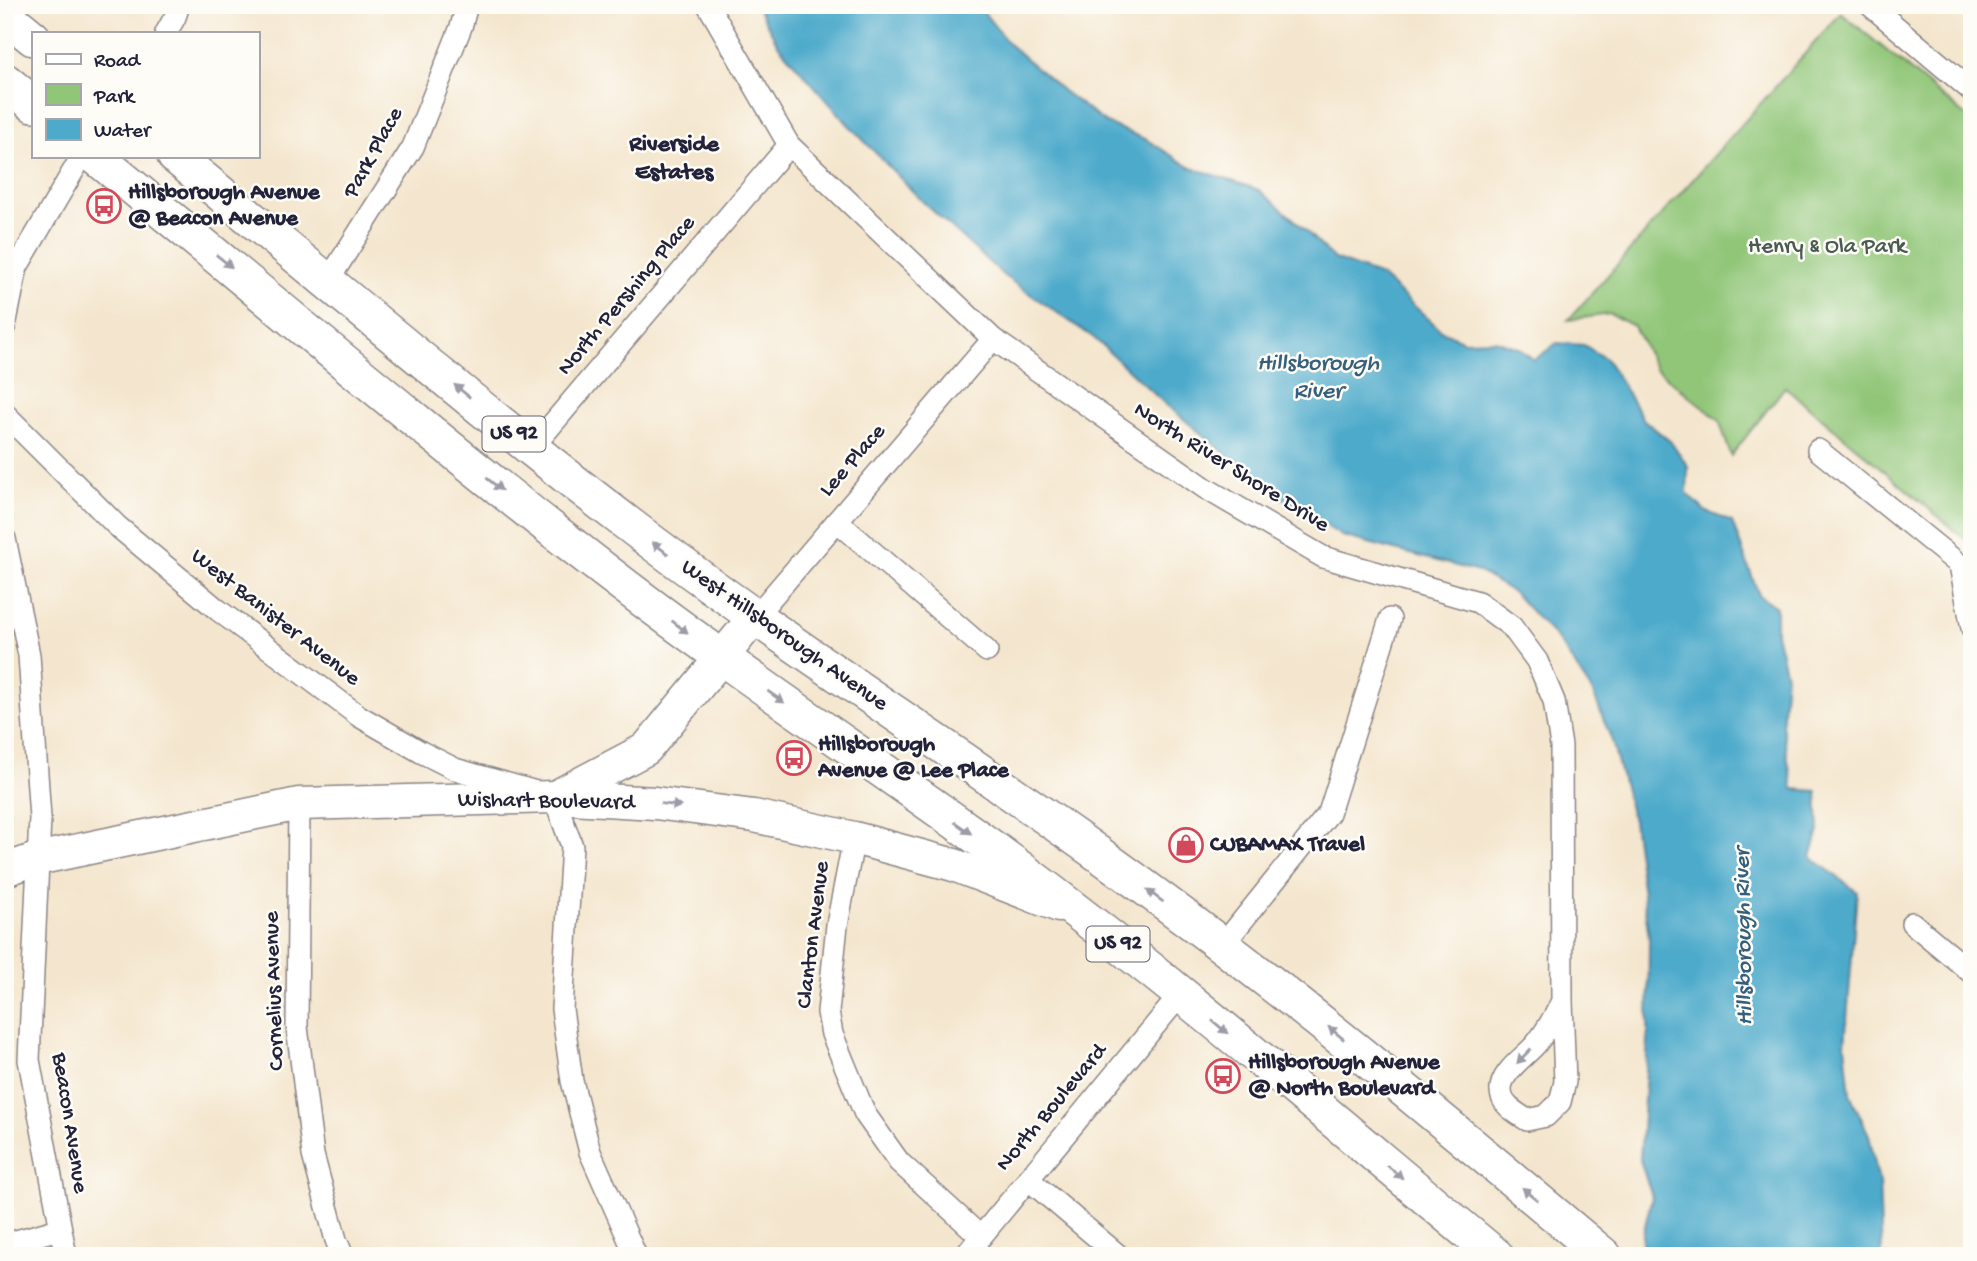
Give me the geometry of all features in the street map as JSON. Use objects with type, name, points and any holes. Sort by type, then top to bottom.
[{"type":"main road","points":[[5,15],[32,37]]},
{"type":"main road","points":[[5,80],[32,103]]},
{"type":"main road","name":"US 92","points":[[97,158],[492,483],[720,658],[994,850],[1078,913],[1181,994],[1496,1256]]},
{"type":"main road","name":"West Hillsborough Avenue","points":[[177,158],[631,526],[754,618],[1092,849],[1301,1004],[1593,1247]]},
{"type":"street","points":[[167,32],[179,5]]},
{"type":"street","name":"Park Place","points":[[328,281],[413,147],[461,27],[467,5]]},
{"type":"street","name":"North River Shore Drive","points":[[708,5],[789,145],[993,339],[1205,488],[1324,557],[1478,602],[1512,627],[1542,671],[1554,701],[1561,746],[1565,1082],[1560,1101],[1545,1116],[1527,1120],[1506,1106],[1500,1092],[1504,1079],[1535,1044],[1562,1001]]},
{"type":"street","points":[[1870,5],[1972,91]]},
{"type":"street","name":"North Pershing Place","points":[[532,448],[789,145]]},
{"type":"street","points":[[5,326],[17,267],[81,158]]},
{"type":"street","name":"Lee Place","points":[[754,618],[993,339]]},
{"type":"street","name":"West Banister Avenue","points":[[5,414],[117,526],[218,610],[359,716],[455,769],[554,797]]},
{"type":"street","points":[[1818,450],[1960,565],[1972,628]]},
{"type":"street","points":[[837,521],[987,651]]},
{"type":"street","name":"Beacon Avenue","points":[[5,539],[29,655],[40,818],[36,859],[29,1060],[66,1256]]},
{"type":"street","points":[[636,1256],[590,1152],[572,1081],[562,1009],[572,846],[554,797],[646,749],[754,618]]},
{"type":"street","points":[[1222,946],[1329,813],[1390,620]]},
{"type":"street","name":"Wishart Boulevard","points":[[5,870],[36,859],[299,804],[554,797],[654,803],[754,816],[854,838],[954,865],[1078,913]]},
{"type":"street","name":"Cornelius Avenue","points":[[299,804],[297,1027],[313,1155],[336,1240],[343,1256]]},
{"type":"street","name":"Clanton Avenue","points":[[854,838],[836,937],[828,1012],[832,1034],[865,1114],[899,1162],[981,1236]]},
{"type":"street","points":[[1912,923],[1972,973]]},
{"type":"street","name":"North Boulevard","points":[[965,1256],[1181,994]]},
{"type":"street","points":[[1028,1179],[1119,1256]]},
{"type":"street","points":[[5,1244],[59,1228]]},
{"type":"green space","name":"Henry & Ola Park","points":[[1841,13],[1972,121],[1972,545],[1785,387],[1731,456],[1719,420],[1655,368],[1634,326],[1610,314],[1568,320]]},
{"type":"water","name":"Hillsborough River","points":[[756,5],[978,5],[1008,43],[1063,91],[1106,123],[1147,140],[1190,167],[1259,190],[1297,222],[1334,259],[1381,276],[1442,331],[1464,341],[1495,340],[1519,348],[1534,360],[1557,343],[1584,345],[1607,360],[1644,420],[1671,442],[1688,466],[1687,493],[1705,511],[1732,522],[1759,595],[1776,607],[1776,633],[1786,675],[1782,725],[1793,789],[1817,791],[1819,831],[1811,857],[1857,892],[1845,1045],[1850,1094],[1869,1135],[1879,1182],[1882,1256],[1641,1256],[1652,1197],[1640,1160],[1648,1040],[1649,938],[1633,821],[1612,741],[1593,693],[1558,640],[1514,593],[1479,572],[1342,536],[1290,503],[1231,458],[1164,403],[1094,338],[1004,276],[921,200],[847,123],[779,46]]},
{"type":"place","name":"Hillsborough Avenue @ Beacon Avenue","points":[[104,206]]},
{"type":"place","name":"Hillsborough Avenue @ Lee Place","points":[[794,758]]},
{"type":"place","name":"CUBAMAX Travel","points":[[1186,845]]},
{"type":"place","name":"Hillsborough Avenue @ North Boulevard","points":[[1223,1076]]},
{"type":"district","name":"Riverside Estates","points":[[674,159]]}]
